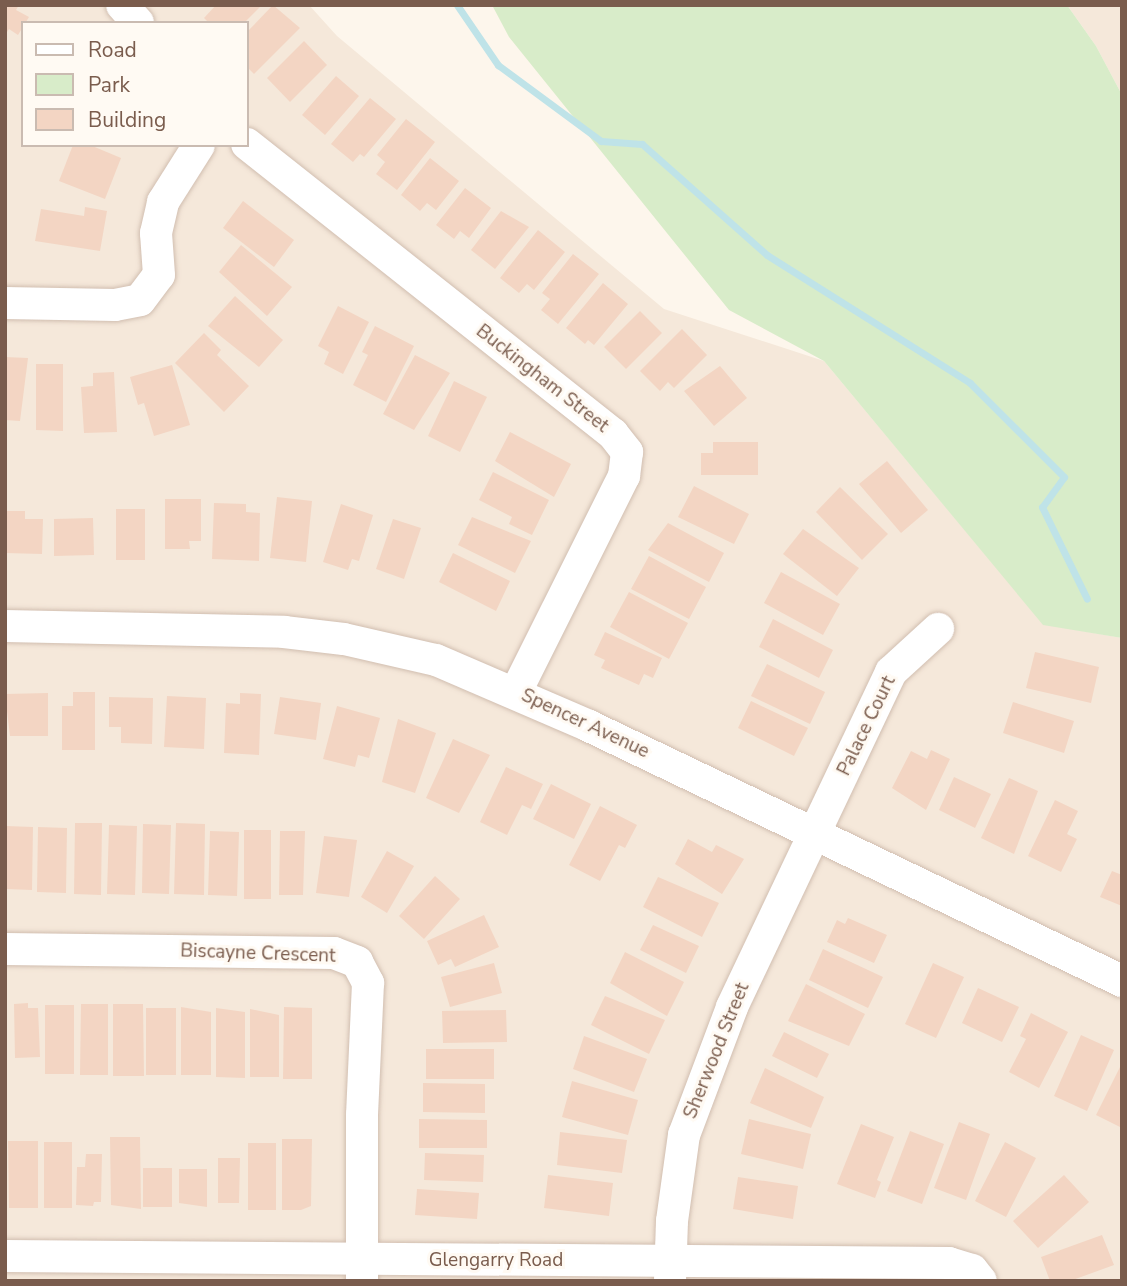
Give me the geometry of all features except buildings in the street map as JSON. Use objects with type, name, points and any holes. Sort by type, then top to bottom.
[{"type":"street","points":[[121,5],[136,21]]},
{"type":"street","name":"Buckingham Street","points":[[248,145],[613,434],[627,452],[624,475],[516,692]]},
{"type":"street","points":[[5,303],[115,305],[140,300],[159,275],[156,233],[163,202],[198,147]]},
{"type":"street","name":"Spencer Avenue","points":[[5,626],[284,632],[344,639],[436,660],[516,692],[1122,981]]},
{"type":"street","name":"Palace Court","points":[[814,835],[891,672],[938,629]]},
{"type":"street","name":"Sherwood Street","points":[[669,1272],[677,1172],[692,1109],[732,1007],[814,835]]},
{"type":"street","name":"Biscayne Crescent","points":[[5,949],[334,953],[357,962],[368,983],[364,1012],[362,1271]]},
{"type":"street","name":"Glengarry Road","points":[[5,1256],[362,1271],[669,1272],[948,1263],[972,1270],[981,1281]]},
{"type":"shaded area","points":[[5,5],[309,5],[337,36],[664,309],[824,361],[1043,624],[1122,638],[1122,1281],[5,1281]]},
{"type":"shaded area","points":[[1067,5],[1122,5],[1122,95],[1096,46]]},
{"type":"green space","points":[[492,5],[1067,5],[1096,46],[1122,95],[1122,638],[1043,625],[824,361],[729,310],[509,37]]},
{"type":"waterway","points":[[457,5],[498,65],[601,141],[642,144],[767,255],[970,383],[1064,477],[1042,507],[1087,599]]}]
